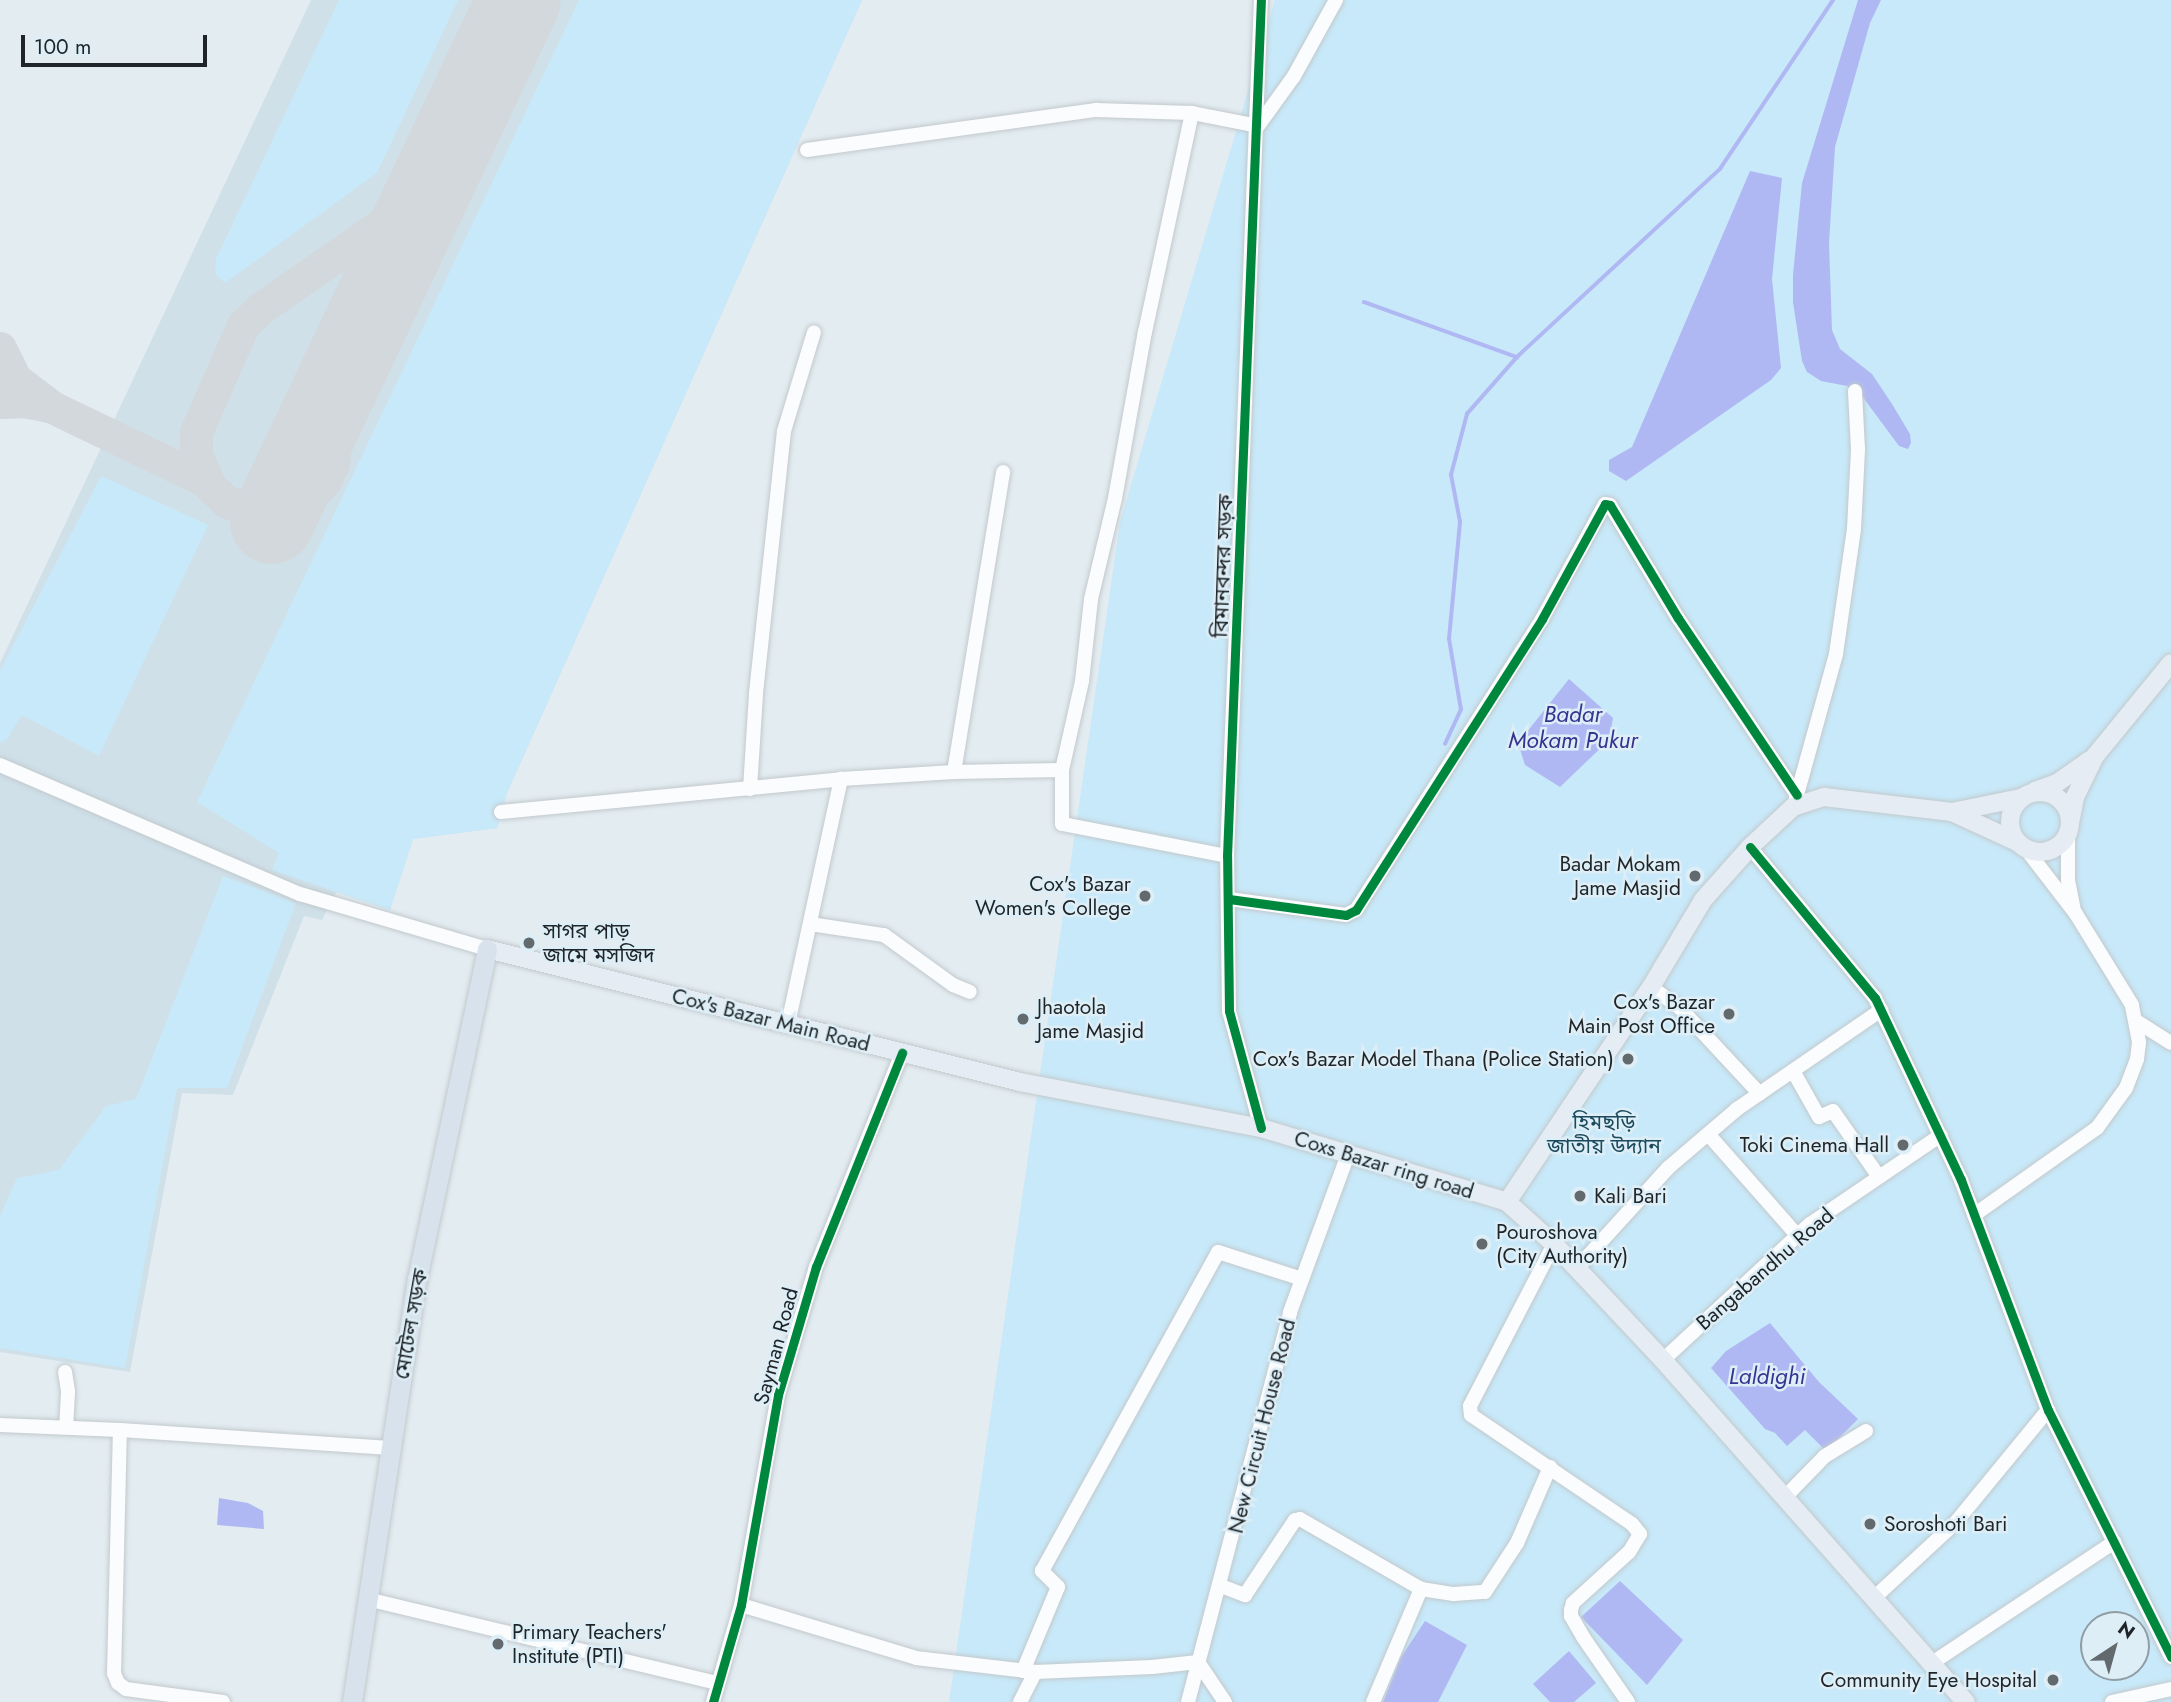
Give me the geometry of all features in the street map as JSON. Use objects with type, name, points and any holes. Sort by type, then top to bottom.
[{"type":"highway","name":"মোটেল সড়ক","points":[[352,1702],[418,1279],[487,948]]},
{"type":"main road","points":[[1952,812],[2021,845],[2045,852],[2063,843],[2069,829],[2075,797],[2095,756],[2171,663]]},
{"type":"main road","points":[[1966,1702],[1662,1360],[1554,1244],[1507,1202],[1651,987],[1703,900],[1795,801],[1824,797],[1952,812],[1990,807],[2057,783],[2095,756]]},
{"type":"main road","points":[[2021,845],[2011,832],[2010,814],[2026,796],[2050,793],[2058,798],[2069,814],[2069,829]]},
{"type":"main road","name":"Cox's Bazar Main Road","points":[[487,948],[1020,1082],[1261,1128]]},
{"type":"main road","name":"Coxs Bazar ring road","points":[[1261,1128],[1507,1202]]},
{"type":"street","name":"বিমানবন্দর সড়ক","points":[[1261,0],[1227,856],[1229,1012],[1261,1128]]},
{"type":"street","points":[[807,150],[1096,110],[1192,113],[1258,126],[1294,76],[1336,0]]},
{"type":"street","points":[[1192,113],[1145,332],[1115,498],[1091,598],[1082,681],[1062,770],[1062,824],[1227,856]]},
{"type":"street","points":[[750,789],[756,692],[783,431],[814,332]]},
{"type":"street","points":[[1795,801],[1836,654],[1854,529],[1858,449],[1855,391]]},
{"type":"street","points":[[954,772],[1003,472]]},
{"type":"street","points":[[1229,899],[1346,915],[1356,910],[1542,619],[1605,503],[1610,505],[1678,618],[1795,801]]},
{"type":"street","points":[[0,765],[300,894],[487,948]]},
{"type":"street","points":[[500,812],[841,779],[954,772],[1062,770]]},
{"type":"street","points":[[788,1024],[841,779]]},
{"type":"street","points":[[2069,829],[2068,880],[2076,914]]},
{"type":"street","points":[[1975,1215],[2097,1128],[2107,1117],[2133,1073],[2138,1042],[2136,1021],[2122,986],[2076,914],[2021,845]]},
{"type":"street","points":[[1750,847],[1822,931],[1881,1010],[1941,1135],[1975,1215],[2048,1410],[2171,1657]]},
{"type":"street","points":[[810,923],[884,935],[953,985],[970,992]]},
{"type":"street","points":[[1651,987],[1689,1017],[1760,1094]]},
{"type":"street","points":[[1577,1268],[1668,1168],[1708,1134],[1760,1094],[1881,1010]]},
{"type":"street","points":[[2136,1021],[2171,1043]]},
{"type":"street","name":"Sayman Road","points":[[713,1702],[741,1605],[778,1395],[812,1280],[902,1053]]},
{"type":"street","points":[[1793,1071],[1819,1117],[1833,1111],[1879,1177]]},
{"type":"street","points":[[1708,1134],[1798,1236]]},
{"type":"street","name":"Bangabandhu Road","points":[[1662,1360],[1798,1236],[1941,1135]]},
{"type":"street","name":"New Circuit House Road","points":[[1188,1702],[1221,1586],[1290,1312],[1348,1154]]},
{"type":"street","points":[[1554,1244],[1471,1406],[1471,1415],[1632,1524],[1640,1534],[1629,1552],[1573,1604],[1571,1610],[1571,1616],[1583,1637],[1628,1702]]},
{"type":"street","points":[[1020,1702],[1058,1587],[1042,1572],[1218,1252],[1302,1279]]},
{"type":"street","points":[[65,1372],[68,1392],[66,1427]]},
{"type":"street","points":[[1875,1597],[1956,1522],[2048,1410]]},
{"type":"street","points":[[0,1425],[390,1448]]},
{"type":"street","points":[[120,1430],[114,1673],[118,1683],[126,1689],[223,1702]]},
{"type":"street","points":[[1785,1497],[1825,1456],[1866,1432]]},
{"type":"street","points":[[1221,1586],[1245,1595],[1296,1520],[1300,1519],[1421,1589],[1454,1594],[1485,1591],[1517,1543],[1550,1467]]},
{"type":"street","points":[[1932,1663],[2114,1542]]},
{"type":"street","points":[[1373,1702],[1421,1589]]},
{"type":"street","points":[[367,1599],[717,1683]]},
{"type":"street","points":[[741,1605],[916,1658],[1029,1672],[1152,1667],[1198,1662],[1225,1702]]},
{"type":"street","points":[[2112,1702],[2171,1689]]},
{"type":"shaded area","points":[[311,0],[862,0],[507,793],[497,828],[413,839],[390,910],[336,892],[322,920],[304,916],[233,1095],[182,1093],[130,1372],[0,1352],[0,663]]},
{"type":"green space","points":[[339,0],[458,0],[377,173],[225,283],[215,273],[216,259]]},
{"type":"green space","points":[[579,0],[862,0],[507,793],[497,828],[413,839],[390,910],[272,870],[279,853],[197,802]]},
{"type":"green space","name":"হিমছড়ি জাতীয় উদ্যান","points":[[1275,0],[2171,0],[2171,1702],[949,1702],[1120,522]]},
{"type":"green space","points":[[101,476],[208,525],[99,756],[22,715],[7,739],[0,743],[0,671]]},
{"type":"green space","points":[[223,876],[296,903],[227,1088],[177,1088],[125,1368],[0,1348],[0,1216],[17,1178],[59,1170],[106,1106],[136,1099]]},
{"type":"water","points":[[1858,0],[1881,0],[1870,23],[1835,147],[1829,243],[1832,330],[1840,349],[1872,374],[1892,404],[1910,434],[1911,443],[1908,449],[1899,446],[1862,396],[1847,386],[1821,381],[1807,372],[1802,361],[1793,302],[1802,183]]},
{"type":"water","points":[[1750,171],[1782,178],[1772,279],[1781,368],[1771,380],[1626,481],[1609,471],[1609,460],[1632,447]]},
{"type":"water","name":"Badar Mokam Pukur","points":[[1569,679],[1613,718],[1609,740],[1560,787],[1525,765],[1518,743]]},
{"type":"water","name":"Laldighi","points":[[1770,1323],[1819,1382],[1858,1419],[1826,1451],[1805,1430],[1787,1446],[1775,1433],[1765,1429],[1711,1368],[1726,1351]]},
{"type":"water","points":[[219,1498],[248,1503],[263,1511],[264,1529],[217,1525]]},
{"type":"water","points":[[1620,1581],[1683,1640],[1647,1685],[1581,1617]]},
{"type":"water","points":[[1425,1621],[1467,1645],[1438,1702],[1383,1702],[1401,1657]]},
{"type":"water","points":[[1569,1651],[1596,1683],[1574,1702],[1550,1702],[1533,1684]]},
{"type":"waterway","points":[[1445,744],[1461,710],[1449,639],[1460,522],[1451,475],[1467,414],[1517,357],[1720,169],[1833,0]]},
{"type":"waterway","points":[[1364,302],[1517,357]]},
{"type":"taxiway","points":[[332,394],[330,410],[335,437],[333,463],[324,482],[309,498],[280,512],[258,513],[227,502],[210,486],[196,455],[196,432],[243,325],[261,308],[408,206],[437,173]]},
{"type":"taxiway","points":[[0,348],[15,379],[48,404]]},
{"type":"taxiway","points":[[0,402],[24,401],[50,406],[206,481]]},
{"type":"runway","points":[[272,522],[519,0]]},
{"type":"cycle path","points":[[1261,0],[1227,856],[1229,1011],[1261,1128]]},
{"type":"cycle path","points":[[1229,899],[1346,915],[1356,910],[1542,619],[1605,504],[1610,505],[1678,618],[1797,795]]},
{"type":"cycle path","points":[[1750,847],[1875,998],[1961,1180],[2048,1410],[2171,1657]]},
{"type":"cycle path","points":[[713,1702],[741,1605],[778,1395],[816,1267],[902,1053]]},
{"type":"place","name":"Badar Mokam Jame Masjid","points":[[1695,876]]},
{"type":"place","name":"Cox's Bazar Women's College","points":[[1145,896]]},
{"type":"place","name":"সাগর পাড় জামে মসজিদ","points":[[529,943]]},
{"type":"place","name":"Cox's Bazar Main Post Office","points":[[1729,1014]]},
{"type":"place","name":"Jhaotola Jame Masjid","points":[[1023,1019]]},
{"type":"place","name":"Cox's Bazar Model Thana (Police Station)","points":[[1628,1059]]},
{"type":"place","name":"Toki Cinema Hall","points":[[1903,1145]]},
{"type":"place","name":"Kali Bari","points":[[1580,1196]]},
{"type":"place","name":"Pouroshova (City Authority)","points":[[1482,1244]]},
{"type":"place","name":"Soroshoti Bari","points":[[1870,1524]]},
{"type":"place","name":"Primary Teachers' Institute (PTI)","points":[[498,1644]]},
{"type":"place","name":"Community Eye Hospital","points":[[2053,1680]]}]
